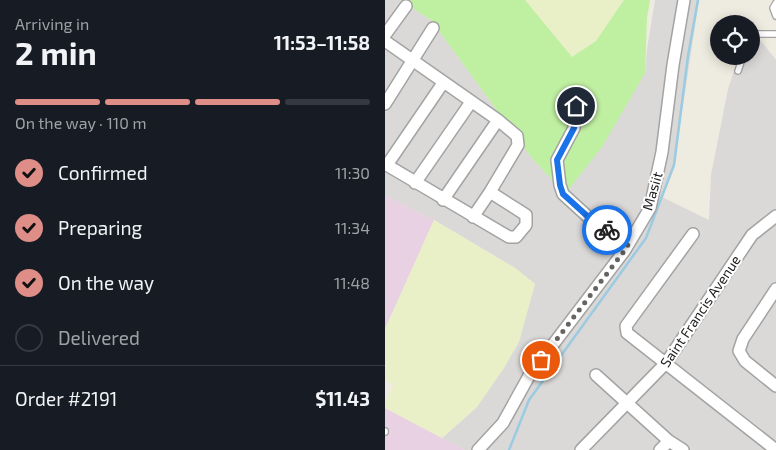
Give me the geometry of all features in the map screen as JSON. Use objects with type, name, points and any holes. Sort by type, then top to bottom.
[{"type":"street","name":"Masiit","points":[[478,450],[503,423],[529,376],[625,250],[650,208],[663,152],[673,65],[684,0]]},
{"type":"street","points":[[385,35],[406,6]]},
{"type":"street","points":[[385,104],[433,28]]},
{"type":"street","points":[[385,41],[517,136],[518,146],[473,217]]},
{"type":"street","points":[[443,82],[386,165],[509,237],[516,236],[526,225],[526,215],[490,192]]},
{"type":"street","points":[[415,183],[471,102]]},
{"type":"street","points":[[576,106],[574,128],[557,160],[563,194],[597,225],[629,243]]},
{"type":"street","points":[[443,200],[497,120]]},
{"type":"street","name":"Saint Francis Avenue","points":[[581,450],[666,363],[752,234],[776,216]]},
{"type":"street","points":[[693,234],[626,326],[627,333],[776,450]]},
{"type":"street","points":[[776,289],[743,338],[739,351],[745,361],[776,386]]},
{"type":"street","points":[[596,375],[669,440],[683,450]]},
{"type":"street","points":[[660,450],[669,440]]},
{"type":"lane","points":[[776,3],[773,8],[776,16]]},
{"type":"lane","points":[[760,34],[776,34]]},
{"type":"lane","points":[[738,71],[740,65]]},
{"type":"shaded area","points":[[385,0],[400,0],[431,20],[531,157],[565,194],[645,73],[655,0],[699,0],[674,165],[662,197],[709,220],[711,175],[728,89],[736,65],[760,65],[760,40],[776,60],[776,450],[465,450],[442,438],[477,407],[535,284],[515,268],[434,220],[385,195]]},
{"type":"shaded area","points":[[385,195],[434,220],[385,329]]},
{"type":"shaded area","points":[[385,408],[465,450],[385,450]]},
{"type":"green space","points":[[400,0],[525,0],[572,57],[596,41],[624,0],[650,0],[647,18],[645,73],[602,147],[565,194],[531,157],[431,20]]},
{"type":"green space","points":[[525,0],[624,0],[596,41],[572,57]]},
{"type":"green space","points":[[434,220],[515,268],[535,284],[519,342],[504,368],[477,407],[442,438],[385,408],[385,403],[394,385],[385,379],[385,329]]},
{"type":"waterway","points":[[509,450],[529,400],[646,238],[674,165],[688,56],[698,0]]},
{"type":"way so far","points":[[541,360],[629,243],[607,230]]},
{"type":"route","points":[[576,106],[574,128],[557,160],[560,185],[563,194],[597,225],[607,230]]}]
